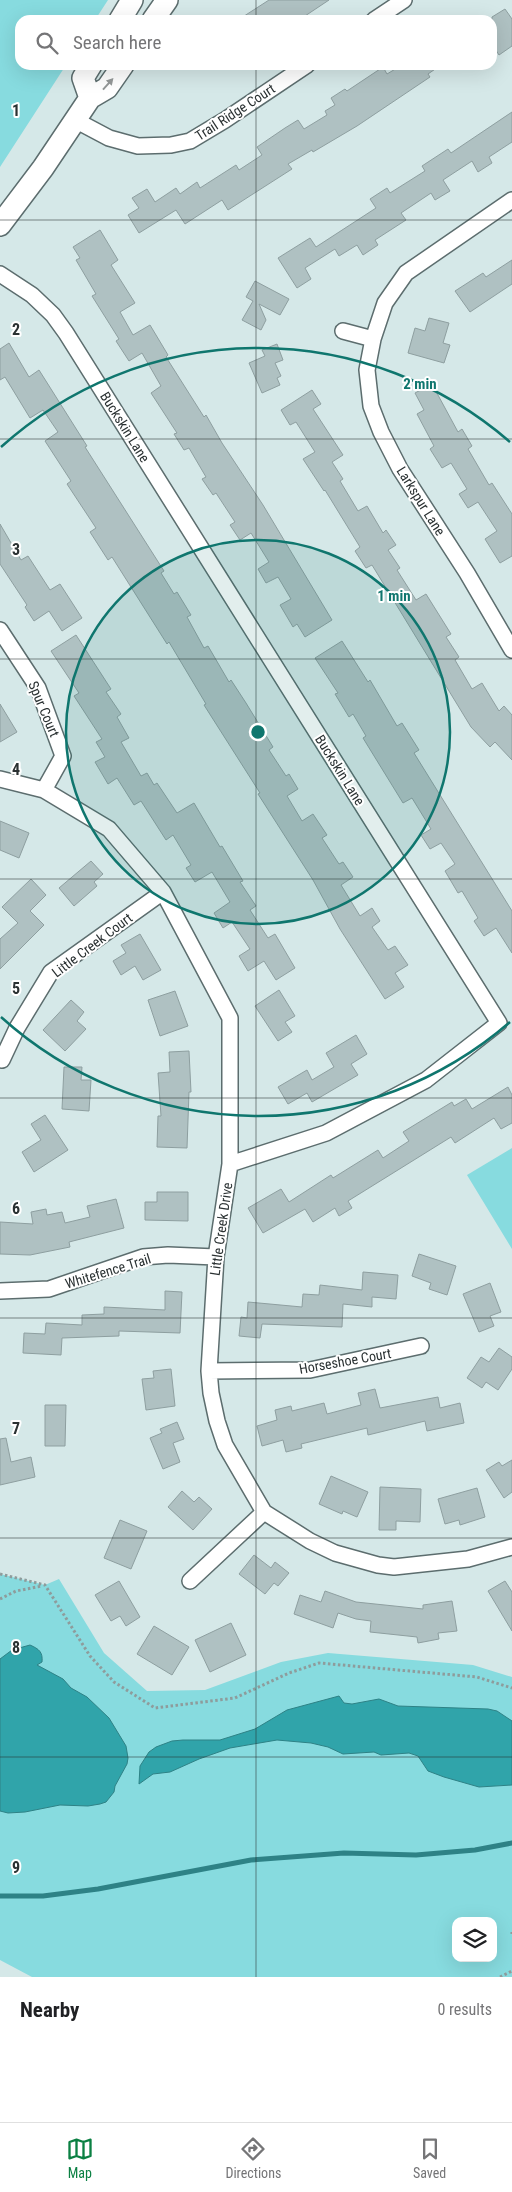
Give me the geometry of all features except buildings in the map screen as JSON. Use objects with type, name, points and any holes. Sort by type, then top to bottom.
[{"type":"main road","points":[[123,15],[132,0]]},
{"type":"main road","points":[[156,15],[167,0]]},
{"type":"main road","points":[[89,70],[83,78],[90,98]]},
{"type":"main road","points":[[0,225],[43,168],[90,98],[108,88],[120,70]]},
{"type":"street","points":[[382,15],[404,0]]},
{"type":"street","name":"Trail Ridge Court","points":[[74,120],[124,143],[154,146],[181,143],[207,132],[300,70]]},
{"type":"street","name":"Larkspur Lane","points":[[512,200],[406,273],[385,303],[373,340],[367,370],[372,406],[381,432],[400,469],[467,573],[512,650]]},
{"type":"street","name":"Buckskin Lane","points":[[0,274],[32,295],[53,314],[66,333],[499,1023],[426,1080],[326,1134],[230,1164]]},
{"type":"street","points":[[343,331],[373,340]]},
{"type":"street","name":"Spur Court","points":[[0,630],[38,688],[63,756],[44,790]]},
{"type":"street","name":"Little Creek Drive","points":[[0,779],[44,790],[109,829],[163,892],[230,1018],[230,1164],[216,1257],[209,1371],[211,1393],[217,1421],[225,1445],[264,1512],[310,1541],[335,1553],[378,1565],[394,1567],[468,1560],[512,1548]]},
{"type":"street","name":"Little Creek Court","points":[[2,1060],[17,1028],[51,972],[163,892]]},
{"type":"street","name":"Whitefence Trail","points":[[0,1291],[49,1288],[143,1257],[168,1255],[216,1257]]},
{"type":"street","name":"Horseshoe Court","points":[[209,1371],[310,1370],[421,1346]]},
{"type":"street","points":[[190,1581],[264,1512]]},
{"type":"path","points":[[0,1574],[45,1585],[90,1656],[114,1682],[155,1708],[235,1698],[289,1673],[319,1663],[477,1677],[512,1688]]},
{"type":"path","points":[[0,1599],[16,1591],[45,1585]]},
{"type":"path","points":[[500,1977],[512,1971]]},
{"type":"shaded area","points":[[0,0],[108,0],[98,15],[15,15],[15,70],[63,70],[0,167]]},
{"type":"shaded area","points":[[512,1148],[512,1249],[467,1175]]},
{"type":"shaded area","points":[[0,1574],[45,1585],[59,1579],[104,1653],[147,1691],[205,1690],[281,1662],[328,1653],[473,1665],[512,1677],[512,1977],[32,1977],[0,1960]]},
{"type":"shaded area","points":[[30,1645],[41,1653],[42,1662],[37,1665],[63,1679],[71,1688],[87,1697],[109,1718],[126,1746],[127,1764],[115,1786],[114,1792],[106,1802],[88,1806],[60,1805],[25,1812],[8,1813],[0,1811],[0,1659],[12,1650]]},
{"type":"shaded area","points":[[339,1696],[344,1703],[352,1704],[379,1699],[398,1706],[488,1709],[497,1711],[512,1721],[512,1785],[479,1787],[444,1777],[428,1771],[418,1756],[409,1753],[381,1755],[374,1752],[343,1754],[328,1747],[311,1743],[277,1740],[230,1748],[170,1772],[153,1774],[139,1784],[140,1766],[149,1752],[156,1747],[172,1741],[220,1740],[255,1729],[287,1710]]},
{"type":"waterway","points":[[0,1896],[43,1896],[98,1889],[251,1860],[344,1853],[416,1855],[475,1850],[512,1843]]}]
